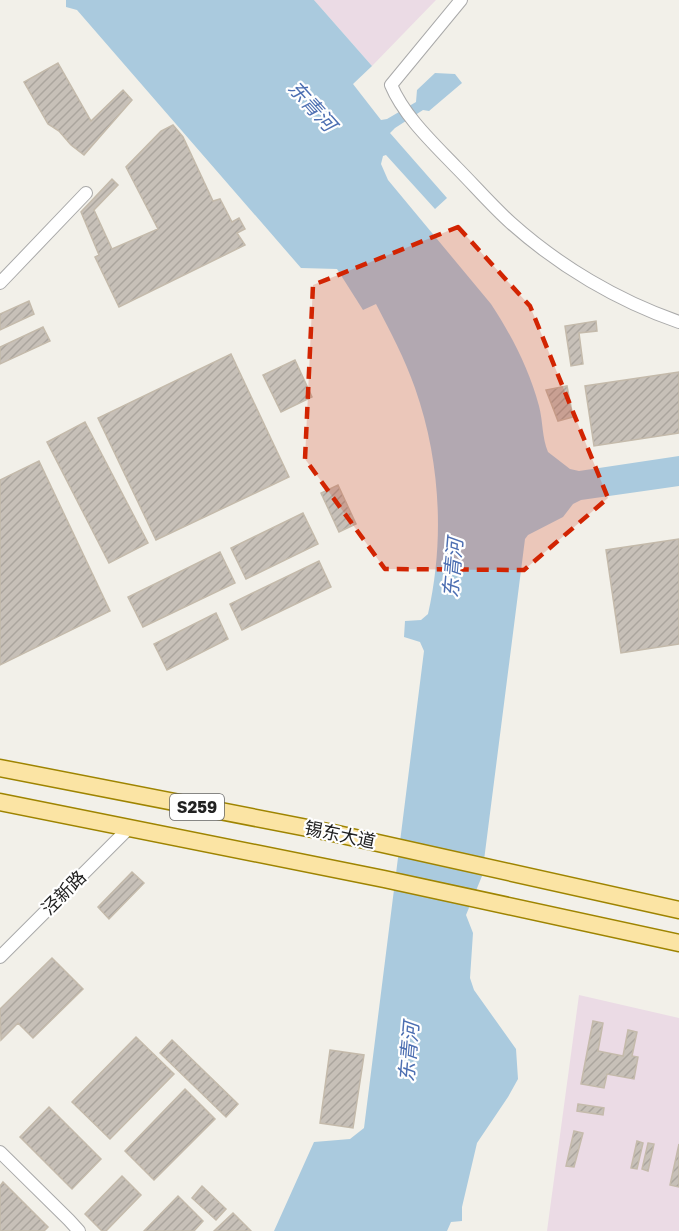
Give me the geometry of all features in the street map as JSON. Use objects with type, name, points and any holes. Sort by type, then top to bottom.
[{"type":"main road","name":"锡东大道","points":[[0,768],[393,846],[679,910]]},
{"type":"main road","name":"S259","points":[[0,802],[384,879],[679,943]]},
{"type":"street","points":[[462,0],[391,85],[398,101],[453,164],[510,222],[542,248],[580,274],[636,305],[679,322]]},
{"type":"street","points":[[0,283],[87,193]]},
{"type":"street","name":"泾新路","points":[[0,957],[128,829]]},
{"type":"street","points":[[0,1152],[79,1231]]},
{"type":"highlighted area","points":[[458,227],[530,306],[608,498],[524,570],[385,569],[305,459],[313,285]]},
{"type":"shaded area","points":[[314,0],[436,0],[372,66]]},
{"type":"shaded area","points":[[579,995],[679,1018],[679,1231],[547,1231]]},
{"type":"water","name":"东青河","points":[[66,0],[314,0],[372,66],[353,84],[381,120],[387,119],[416,102],[417,90],[435,73],[455,74],[462,83],[429,111],[423,110],[390,133],[447,198],[435,209],[386,155],[383,156],[381,164],[388,180],[491,304],[506,328],[535,392],[548,452],[570,469],[579,471],[679,456],[679,486],[581,500],[573,504],[563,517],[528,535],[525,539],[482,876],[466,915],[473,933],[470,978],[474,990],[516,1049],[518,1079],[477,1143],[462,1207],[462,1221],[451,1222],[447,1231],[274,1231],[314,1142],[350,1139],[364,1128],[424,651],[420,642],[404,637],[405,621],[421,620],[428,614],[437,557],[435,471],[415,388],[407,366],[376,304],[363,310],[337,269],[301,268],[77,10],[66,7]]},
{"type":"building","points":[[58,63],[91,121],[123,90],[132,100],[84,155],[59,131],[48,124],[24,82]]},
{"type":"building","points":[[173,125],[183,137],[213,201],[220,199],[232,222],[239,218],[245,229],[237,233],[245,245],[119,307],[95,257],[99,255],[81,212],[112,179],[118,185],[94,210],[112,249],[158,229],[126,167],[161,131]]},
{"type":"building","points":[[29,301],[34,314],[0,330],[0,314]]},
{"type":"building","points":[[596,321],[597,331],[579,333],[583,364],[571,366],[565,326]]},
{"type":"building","points":[[43,327],[50,341],[0,364],[0,347]]},
{"type":"building","points":[[231,354],[289,477],[156,540],[98,418]]},
{"type":"building","points":[[295,360],[312,397],[281,412],[263,375]]},
{"type":"building","points":[[679,372],[679,433],[594,446],[585,386]]},
{"type":"building","points":[[567,386],[573,417],[558,421],[546,390]]},
{"type":"building","points":[[85,422],[148,543],[109,563],[47,442]]},
{"type":"building","points":[[39,461],[110,611],[0,665],[0,480]]},
{"type":"building","points":[[338,485],[356,524],[339,532],[321,493]]},
{"type":"building","points":[[303,513],[318,544],[246,579],[231,548]]},
{"type":"building","points":[[679,539],[679,644],[621,653],[606,550]]},
{"type":"building","points":[[220,552],[235,583],[143,627],[128,597]]},
{"type":"building","points":[[319,561],[331,587],[242,630],[230,604]]},
{"type":"building","points":[[216,613],[228,639],[167,670],[154,644]]},
{"type":"building","points":[[132,872],[144,883],[109,919],[98,907]]},
{"type":"building","points":[[52,958],[83,989],[33,1038],[18,1023],[1,1040],[0,1009]]},
{"type":"building","points":[[593,1021],[603,1023],[598,1051],[623,1056],[628,1030],[637,1032],[632,1056],[638,1057],[634,1079],[607,1074],[604,1088],[581,1084]]},
{"type":"building","points":[[136,1037],[174,1074],[110,1139],[72,1102]]},
{"type":"building","points":[[172,1040],[238,1104],[226,1117],[160,1053]]},
{"type":"building","points":[[330,1050],[364,1055],[353,1128],[320,1123]]},
{"type":"building","points":[[185,1089],[215,1119],[154,1180],[125,1151]]},
{"type":"building","points":[[578,1104],[604,1108],[603,1115],[577,1111]]},
{"type":"building","points":[[49,1107],[101,1159],[72,1189],[20,1137]]},
{"type":"building","points":[[574,1131],[583,1133],[574,1167],[566,1166]]},
{"type":"building","points":[[637,1141],[643,1143],[637,1169],[631,1168]]},
{"type":"building","points":[[648,1143],[654,1144],[648,1171],[642,1169]]},
{"type":"building","points":[[679,1144],[679,1187],[670,1185]]},
{"type":"building","points":[[122,1176],[141,1195],[106,1231],[102,1231],[85,1214]]},
{"type":"building","points":[[3,1182],[48,1227],[44,1231],[0,1231],[0,1186]]},
{"type":"building","points":[[202,1186],[226,1209],[216,1220],[192,1198]]},
{"type":"building","points":[[178,1196],[203,1221],[194,1231],[144,1231]]},
{"type":"building","points":[[233,1213],[251,1231],[214,1231]]}]
